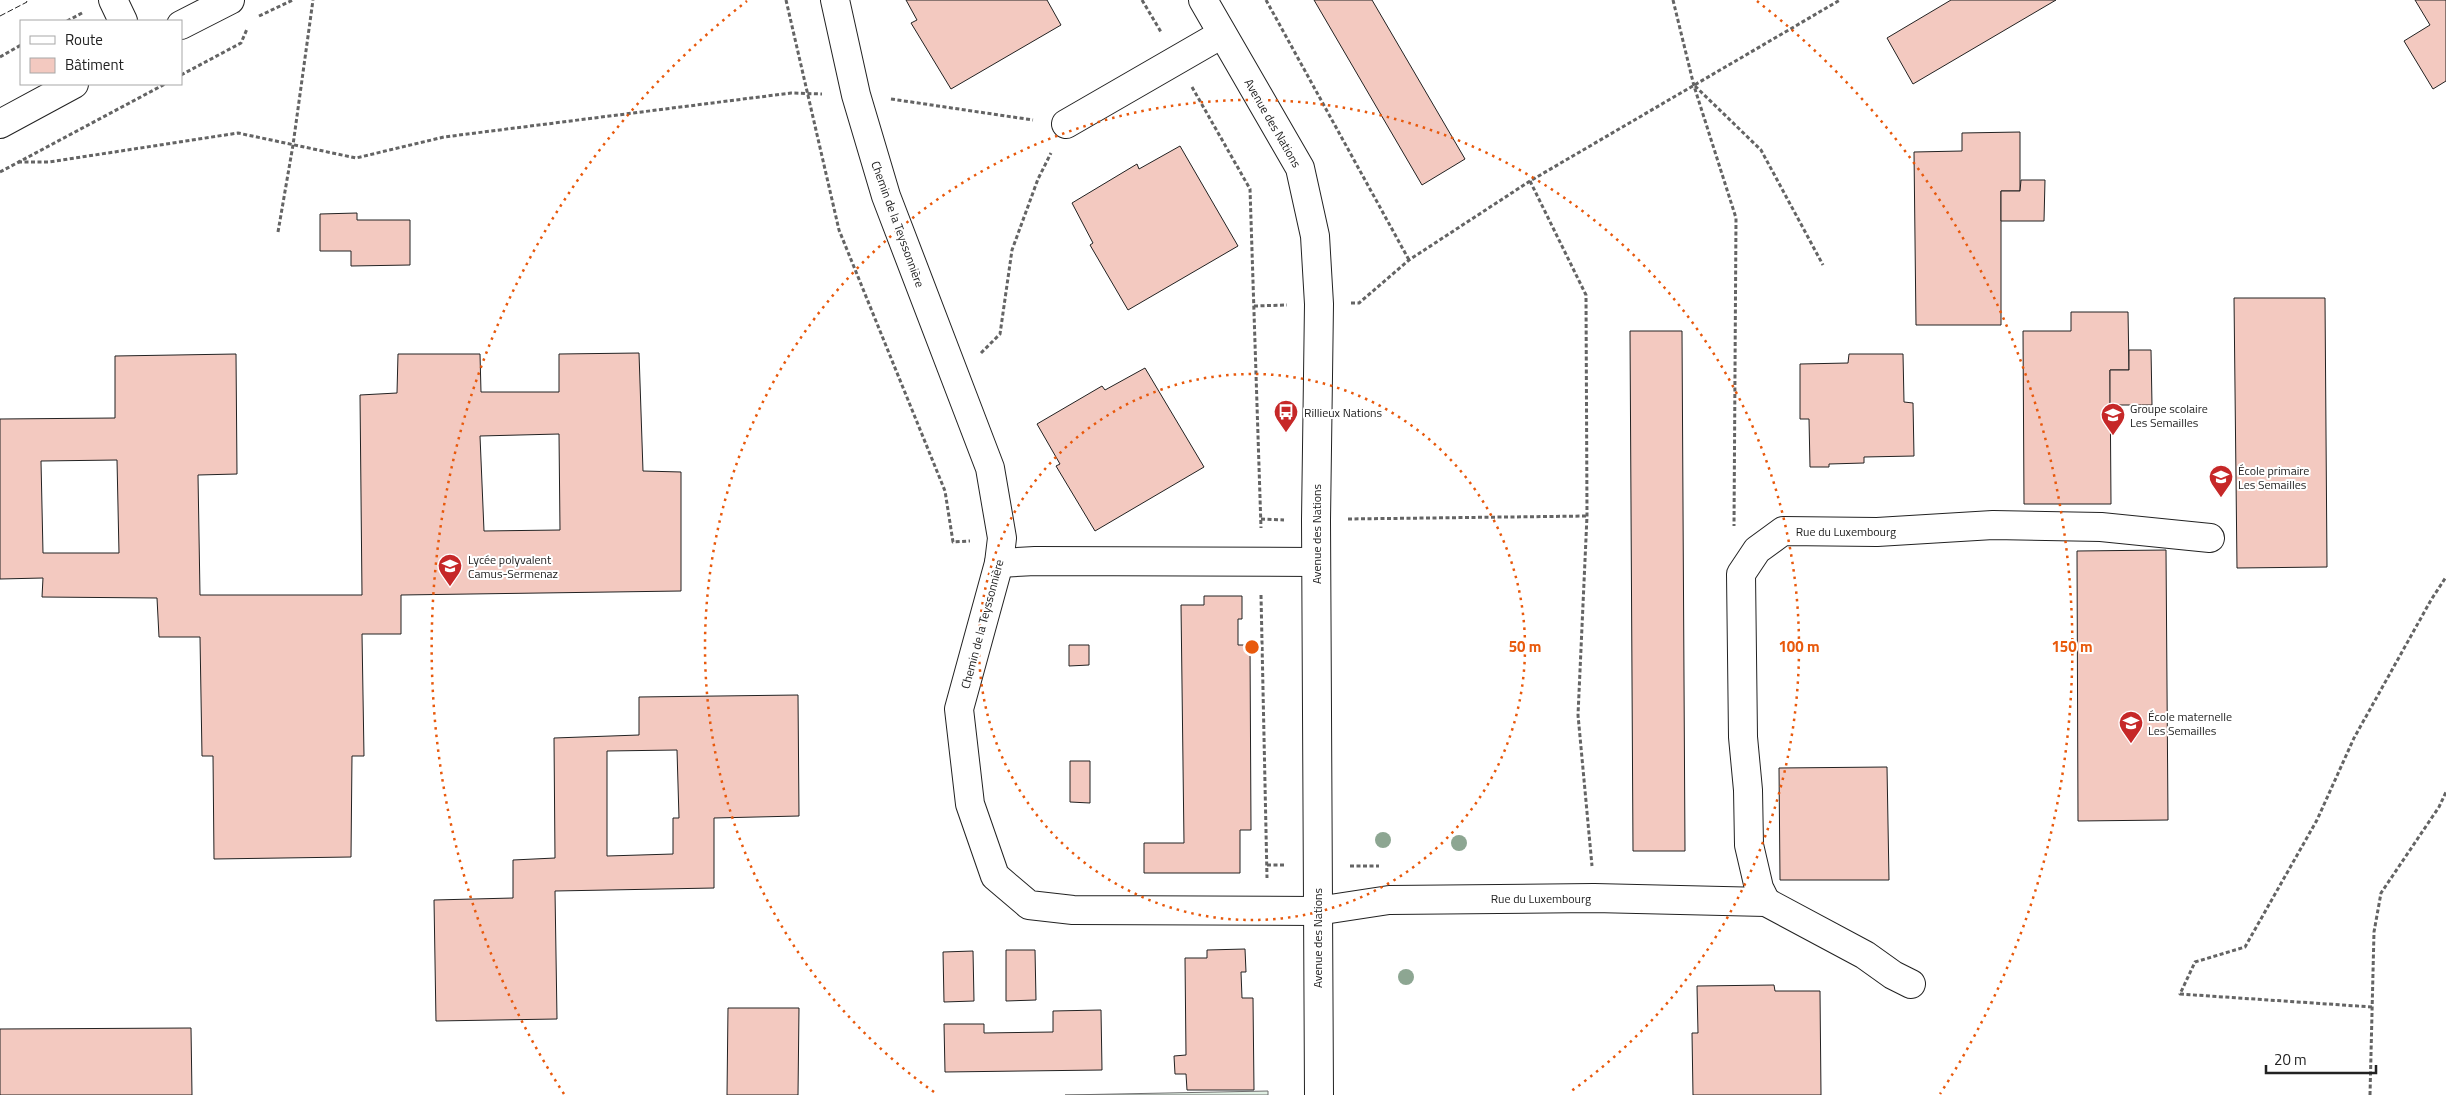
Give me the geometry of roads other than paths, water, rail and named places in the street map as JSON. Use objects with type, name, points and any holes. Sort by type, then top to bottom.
[{"type":"street","points":[[113,0],[123,20]]},
{"type":"street","points":[[191,13],[230,0]]},
{"type":"street","name":"Chemin de la Teyssonnière","points":[[835,0],[856,95],[886,196],[990,468],[1002,538],[999,563],[960,709],[970,804],[995,876],[1029,905],[1073,910],[1317,911]]},
{"type":"street","name":"Avenue des Nations","points":[[1203,0],[1300,168],[1315,236],[1319,304],[1316,520],[1319,1095]]},
{"type":"street","points":[[1066,124],[1222,34]]},
{"type":"street","points":[[0,124],[72,85]]},
{"type":"street","name":"Rue du Luxembourg","points":[[1766,902],[1759,888],[1750,845],[1748,790],[1743,737],[1742,574],[1757,550],[1783,531],[1877,532],[1993,525],[2101,527],[2210,538]]},
{"type":"street","points":[[999,563],[1035,561],[1316,562]]},
{"type":"street","name":"Rue du Luxembourg","points":[[1317,911],[1389,900],[1594,898],[1766,902],[1865,955],[1893,975],[1911,984]]},
{"type":"place","name":"Rillieux Nations","points":[[1286,433]]},
{"type":"place","name":"Groupe scolaire Les Semailles","points":[[2113,436]]},
{"type":"place","name":"École primaire Les Semailles","points":[[2221,498]]},
{"type":"place","name":"Lycée polyvalent Camus-Sermenaz","points":[[450,587]]},
{"type":"place","name":"École maternelle Les Semailles","points":[[2131,744]]}]
